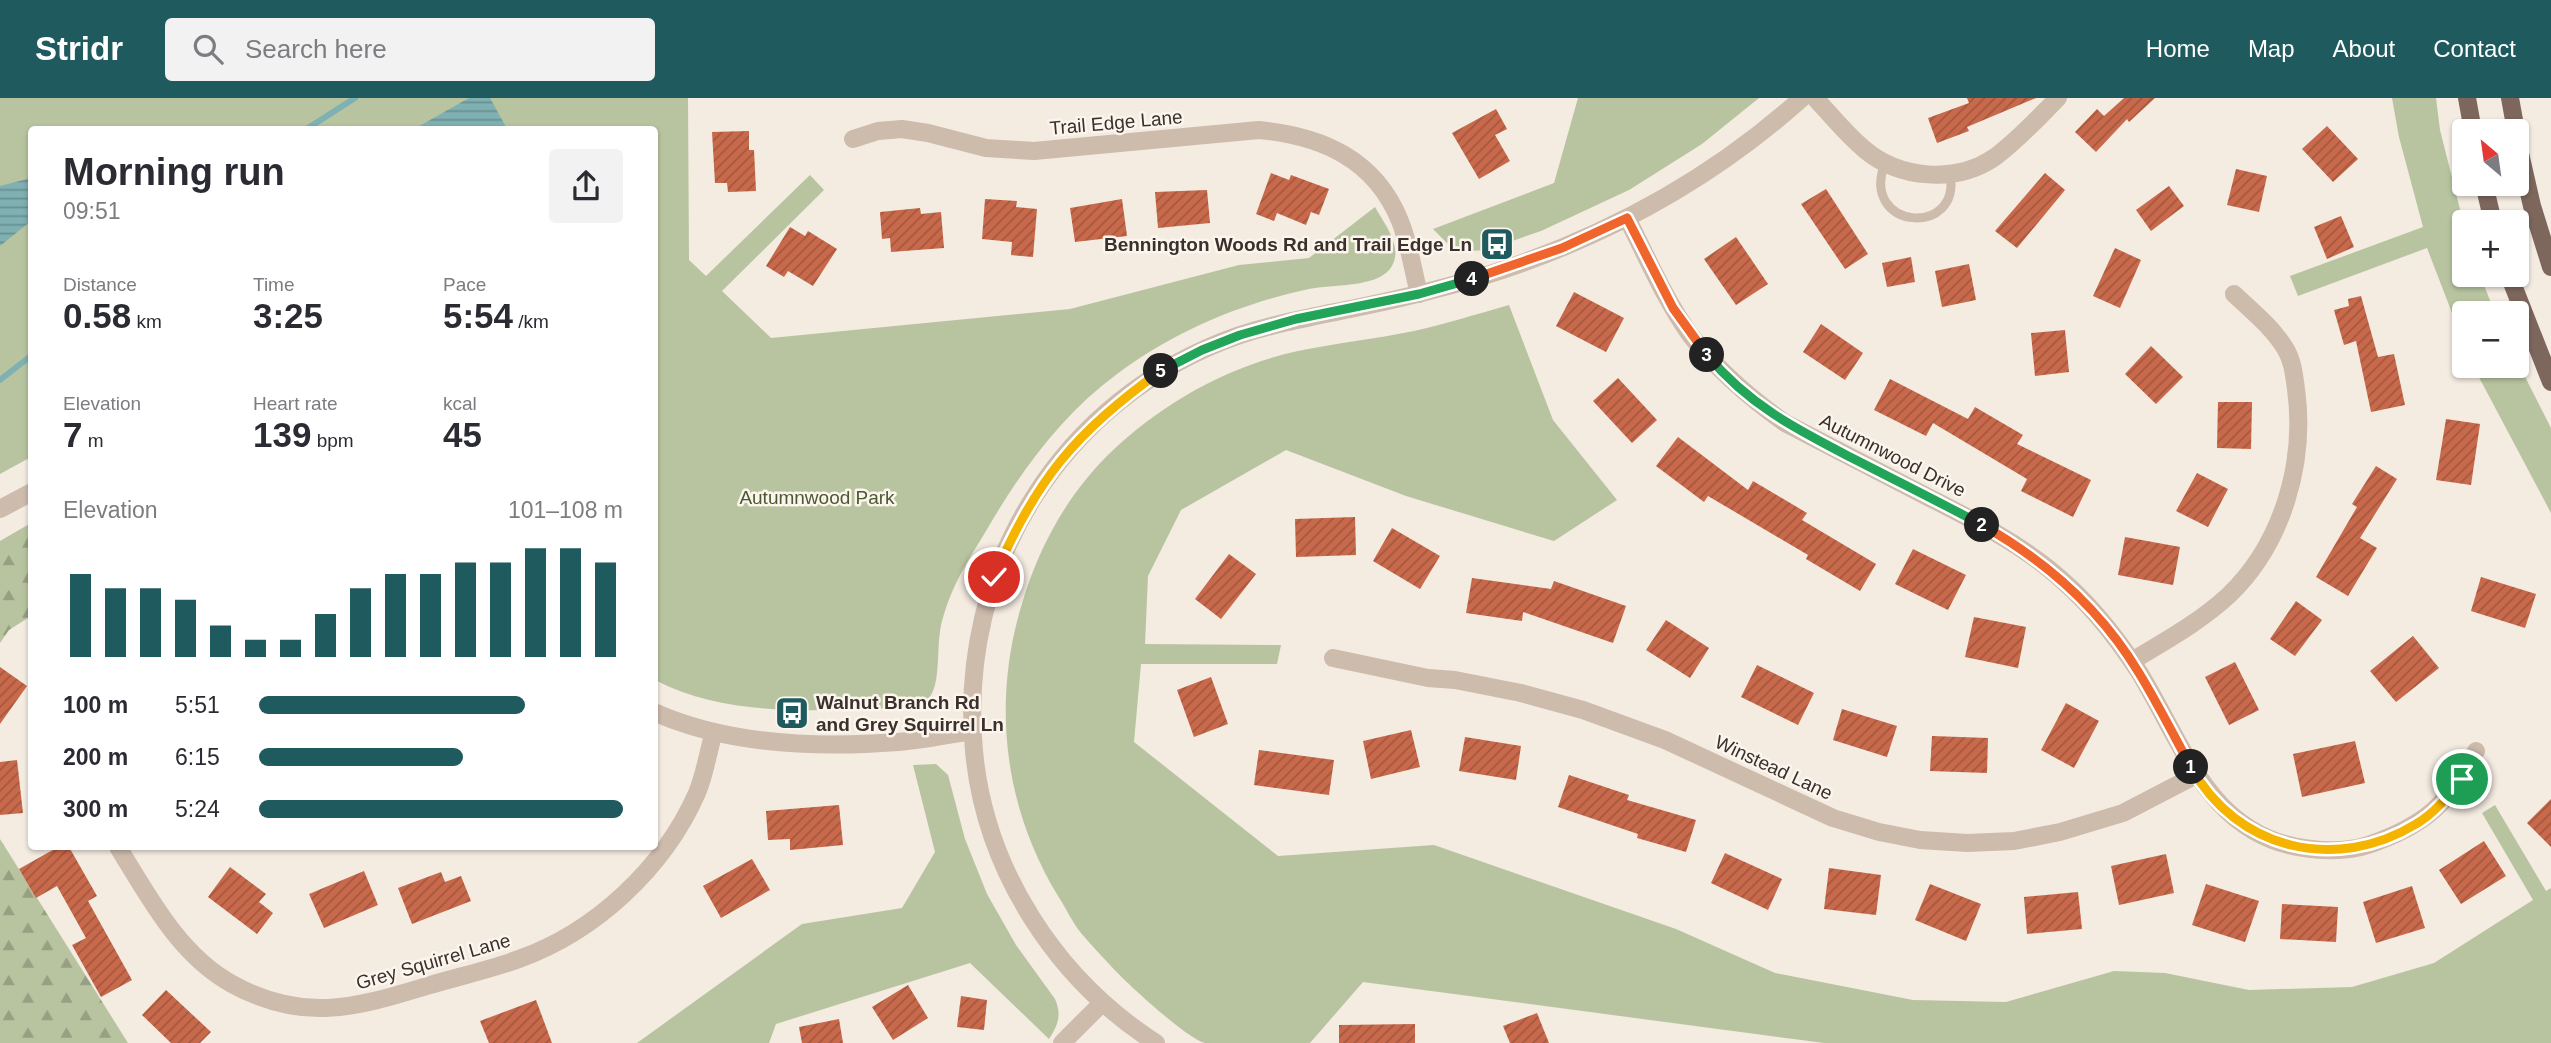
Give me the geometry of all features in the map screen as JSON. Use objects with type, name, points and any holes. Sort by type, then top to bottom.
[{"type":"main road","points":[[2467,98],[2471,119]]},
{"type":"main road","points":[[2510,98],[2514,119]]},
{"type":"main road","points":[[2529,192],[2551,267]]},
{"type":"main road","points":[[2514,287],[2551,382]]},
{"type":"street","points":[[1156,1043],[1102,1003],[1062,961],[1033,922],[1009,878],[992,834],[980,787],[972,731],[975,661],[982,620],[994,577],[1013,533],[1035,494],[1060,459],[1091,426],[1124,397],[1161,371],[1202,350],[1240,335],[1296,319],[1419,294],[1562,248],[1627,218],[1686,185],[1742,147],[1802,98]]},
{"type":"street","points":[[1815,98],[1864,149],[1885,163],[1908,172],[1950,174],[1969,170],[1992,159],[2058,98]]},
{"type":"street","name":"Trail Edge Lane","points":[[853,139],[878,131],[902,129],[986,148],[1034,151],[1259,130],[1309,138],[1344,154],[1387,193],[1401,223],[1419,294]]},
{"type":"street","name":"Autumnwood Drive","points":[[1627,218],[1673,308],[1691,335],[1720,370],[1752,400],[1785,423],[2010,541],[2049,569],[2083,600],[2132,661],[2196,775],[2215,800],[2261,836],[2297,848],[2327,850],[2362,847],[2390,837],[2418,824],[2442,804],[2462,779],[2476,751]]},
{"type":"street","points":[[2132,661],[2207,614],[2231,593],[2253,566],[2273,533],[2292,484],[2298,450],[2299,411],[2293,365],[2286,349],[2267,325],[2234,294]]},
{"type":"street","points":[[0,509],[28,494]]},
{"type":"street","name":"Winstead Lane","points":[[1333,658],[1428,678],[1455,680],[1521,693],[1583,710],[1665,740],[1833,818],[1879,832],[1920,840],[1967,843],[2014,841],[2060,832],[2123,813],[2196,775]]},
{"type":"street","points":[[658,713],[714,732],[760,741],[803,744],[898,742],[972,731]]},
{"type":"street","name":"Grey Squirrel Lane","points":[[120,850],[153,904],[183,944],[204,964],[231,983],[258,997],[289,1005],[321,1009],[365,1004],[519,959],[554,944],[616,902],[644,873],[687,811],[697,792],[714,732]]},
{"type":"street","points":[[1062,1043],[1102,1003]]},
{"type":"lane","points":[[1885,163],[1880,190],[1886,204],[1897,214],[1912,219],[1925,218],[1942,208],[1950,196],[1950,174]]},
{"type":"green space","name":"Autumnwood Park","points":[[0,98],[688,98],[689,260],[706,276],[810,175],[824,190],[722,291],[771,338],[1070,309],[1239,265],[1309,258],[1375,207],[1394,245],[1394,261],[1383,275],[1364,282],[1283,295],[1208,321],[1139,359],[1117,374],[1077,409],[1026,469],[960,576],[941,624],[934,689],[924,702],[909,708],[812,710],[747,707],[685,693],[658,681],[658,126],[28,126],[28,459],[0,474]]},
{"type":"green space","points":[[1578,98],[1759,98],[1702,144],[1629,190],[1541,231],[1486,250],[1470,251],[1447,243],[1433,229],[1554,183]]},
{"type":"green space","points":[[2392,98],[2436,98],[2440,130],[2452,178],[2452,196],[2457,196],[2460,210],[2452,210],[2452,287],[2485,287],[2490,301],[2452,301],[2452,313],[2427,248],[2298,296],[2290,276],[2423,227],[2399,137]]},
{"type":"green space","points":[[1509,305],[1553,420],[1617,500],[1554,541],[1406,496],[1286,450],[1181,510],[1148,576],[1145,644],[1281,645],[1277,664],[1141,664],[1134,742],[1278,856],[1434,845],[1676,929],[1775,973],[1913,1000],[2006,1002],[2114,971],[2165,973],[2249,990],[2352,987],[2434,963],[2533,900],[2482,813],[2495,805],[2546,891],[2551,888],[2551,1043],[1824,1043],[1363,982],[1310,1043],[1205,1043],[1196,1039],[1128,983],[1081,933],[1039,861],[1024,824],[1008,749],[1008,671],[1014,632],[1040,555],[1070,501],[1110,453],[1151,418],[1197,389],[1246,366],[1272,358],[1312,348],[1414,331]]},
{"type":"green space","points":[[2479,378],[2526,378],[2551,428],[2551,513]]},
{"type":"green space","points":[[28,525],[28,618],[9,630],[0,643],[0,541]]},
{"type":"green space","points":[[936,764],[948,775],[965,839],[987,894],[1016,945],[1055,999],[1058,1020],[1049,1039],[970,963],[776,1024],[769,1043],[637,1043],[802,924],[902,908],[935,852],[913,765]]},
{"type":"green space","points":[[0,839],[128,1043],[0,1043]]},
{"type":"water","points":[[469,98],[490,98],[505,126],[419,126]]},
{"type":"water","points":[[28,179],[28,223],[0,246],[0,186]]},
{"type":"building","points":[[1967,98],[2036,98],[1967,127],[1969,131],[1937,143],[1928,118],[1969,103]]},
{"type":"building","points":[[2124,98],[2155,98],[2129,122],[2127,119],[2096,152],[2075,132],[2097,109],[2104,116]]},
{"type":"building","points":[[1496,109],[1507,129],[1495,135],[1510,161],[1479,179],[1452,133]]},
{"type":"building","points":[[2327,126],[2358,159],[2333,182],[2302,149]]},
{"type":"building","points":[[749,131],[749,150],[754,150],[756,191],[728,192],[727,183],[715,183],[712,132]]},
{"type":"building","points":[[2236,169],[2267,176],[2259,212],[2227,205]]},
{"type":"building","points":[[1271,173],[1289,180],[1291,175],[1329,189],[1319,215],[1311,212],[1306,225],[1277,213],[1274,221],[1256,214]]},
{"type":"building","points":[[2045,173],[2065,190],[2017,248],[1995,231]]},
{"type":"building","points":[[2169,186],[2184,206],[2151,231],[2136,210]]},
{"type":"building","points":[[1826,189],[1868,254],[1845,269],[1801,204]]},
{"type":"building","points":[[1207,190],[1210,223],[1158,228],[1155,192]]},
{"type":"building","points":[[985,199],[1017,201],[1016,207],[1037,209],[1033,257],[1011,255],[1012,242],[982,239]]},
{"type":"building","points":[[1122,199],[1127,236],[1075,242],[1070,208]]},
{"type":"building","points":[[920,208],[921,214],[941,212],[944,248],[891,252],[890,238],[882,239],[880,212]]},
{"type":"building","points":[[2341,216],[2354,247],[2327,259],[2314,227]]},
{"type":"building","points":[[790,227],[805,236],[808,231],[837,249],[813,286],[788,271],[784,277],[766,266]]},
{"type":"building","points":[[1736,237],[1768,284],[1736,305],[1704,259]]},
{"type":"building","points":[[2115,248],[2141,260],[2120,308],[2093,296]]},
{"type":"building","points":[[1911,257],[1915,282],[1887,287],[1882,263]]},
{"type":"building","points":[[1969,264],[1976,300],[1942,307],[1935,271]]},
{"type":"building","points":[[1574,292],[1624,318],[1606,352],[1556,326]]},
{"type":"building","points":[[2361,296],[2378,357],[2394,354],[2405,405],[2371,412],[2356,341],[2344,345],[2334,310],[2349,306],[2348,299]]},
{"type":"building","points":[[1821,324],[1863,353],[1845,380],[1803,352]]},
{"type":"building","points":[[2065,330],[2069,372],[2035,376],[2031,333]]},
{"type":"building","points":[[2151,346],[2183,377],[2156,404],[2125,374]]},
{"type":"building","points":[[1618,378],[1657,420],[1632,443],[1593,401]]},
{"type":"building","points":[[1890,379],[1968,419],[1975,407],[2023,435],[2017,444],[2091,480],[2073,517],[2021,491],[2027,479],[1933,423],[1926,436],[1874,410]]},
{"type":"building","points":[[2218,402],[2252,402],[2251,449],[2217,448]]},
{"type":"building","points":[[2446,419],[2480,424],[2471,485],[2436,480]]},
{"type":"building","points":[[1678,437],[1748,490],[1753,481],[1807,513],[1802,520],[1876,564],[1860,591],[1806,559],[1808,555],[1708,496],[1704,502],[1656,466]]},
{"type":"building","points":[[2376,466],[2397,479],[2360,538],[2377,548],[2348,596],[2316,577],[2357,507],[2352,504]]},
{"type":"building","points":[[2197,473],[2228,489],[2208,527],[2176,511]]},
{"type":"building","points":[[1355,517],[1356,555],[1296,557],[1295,519]]},
{"type":"building","points":[[1392,528],[1440,556],[1420,589],[1373,561]]},
{"type":"building","points":[[2125,537],[2180,547],[2173,585],[2118,575]]},
{"type":"building","points":[[1913,549],[1966,575],[1948,610],[1895,584]]},
{"type":"building","points":[[1229,554],[1256,574],[1221,619],[1195,599]]},
{"type":"building","points":[[2481,577],[2536,594],[2525,628],[2471,611]]},
{"type":"building","points":[[1472,578],[1551,589],[1554,581],[1626,606],[1613,643],[1523,612],[1522,621],[1466,613]]},
{"type":"building","points":[[2296,601],[2322,620],[2295,656],[2270,639]]},
{"type":"building","points":[[1974,617],[2026,627],[2018,668],[1965,657]]},
{"type":"building","points":[[1666,620],[1709,648],[1690,678],[1646,650]]},
{"type":"building","points":[[2413,636],[2439,668],[2396,702],[2370,671]]},
{"type":"building","points":[[2235,662],[2259,710],[2229,725],[2205,677]]},
{"type":"building","points":[[1757,665],[1814,693],[1798,725],[1741,697]]},
{"type":"building","points":[[0,667],[27,686],[0,724]]},
{"type":"building","points":[[1211,677],[1228,724],[1194,737],[1177,690]]},
{"type":"building","points":[[2066,703],[2099,721],[2074,768],[2041,750]]},
{"type":"building","points":[[1842,709],[1897,726],[1887,757],[1833,740]]},
{"type":"building","points":[[1411,730],[1420,767],[1371,779],[1363,741]]},
{"type":"building","points":[[1932,736],[1988,738],[1987,773],[1930,771]]},
{"type":"building","points":[[1465,737],[1521,746],[1516,780],[1459,771]]},
{"type":"building","points":[[2355,741],[2365,783],[2302,797],[2293,754]]},
{"type":"building","points":[[1259,750],[1334,760],[1329,795],[1254,785]]},
{"type":"building","points":[[17,760],[23,813],[0,815],[0,762]]},
{"type":"building","points":[[1569,775],[1629,795],[1627,800],[1696,820],[1686,852],[1637,838],[1638,834],[1558,807]]},
{"type":"building","points":[[2551,799],[2551,847],[2527,823]]},
{"type":"building","points":[[839,805],[843,845],[790,850],[790,839],[768,840],[766,811]]},
{"type":"building","points":[[2484,841],[2506,876],[2461,904],[2439,870]]},
{"type":"building","points":[[53,850],[71,850],[97,896],[88,901],[132,980],[101,997],[72,945],[86,938],[57,886],[36,898],[19,869]]},
{"type":"building","points":[[1725,853],[1782,879],[1768,910],[1711,883]]},
{"type":"building","points":[[2166,854],[2174,893],[2119,905],[2111,866]]},
{"type":"building","points":[[752,859],[770,890],[721,918],[703,886]]},
{"type":"building","points":[[230,867],[266,894],[259,902],[273,913],[257,934],[208,897]]},
{"type":"building","points":[[1829,868],[1881,875],[1876,915],[1824,909]]},
{"type":"building","points":[[364,871],[378,905],[324,928],[309,894]]},
{"type":"building","points":[[441,872],[445,882],[461,876],[471,901],[412,924],[398,888]]},
{"type":"building","points":[[1930,884],[1981,904],[1966,941],[1915,920]]},
{"type":"building","points":[[2206,884],[2259,901],[2245,942],[2192,925]]},
{"type":"building","points":[[2412,886],[2425,928],[2376,943],[2363,902]]},
{"type":"building","points":[[2078,892],[2082,929],[2027,934],[2024,897]]},
{"type":"building","points":[[2282,904],[2338,907],[2336,942],[2280,939]]},
{"type":"building","points":[[908,985],[928,1018],[893,1040],[872,1007]]},
{"type":"building","points":[[166,990],[211,1032],[200,1043],[171,1043],[142,1015]]},
{"type":"building","points":[[961,996],[987,1000],[984,1030],[957,1027]]},
{"type":"building","points":[[536,1000],[552,1043],[489,1043],[480,1021]]},
{"type":"building","points":[[1537,1013],[1549,1043],[1510,1043],[1503,1026]]},
{"type":"building","points":[[839,1019],[843,1043],[802,1043],[799,1027]]},
{"type":"building","points":[[1415,1024],[1415,1043],[1339,1043],[1339,1025]]},
{"type":"waterway","points":[[311,126],[355,98]]},
{"type":"waterway","points":[[0,380],[28,358]]},
{"type":"place","name":"Bennington Woods Rd and Trail Edge Ln","points":[[1497,244]]},
{"type":"place","name":"Walnut Branch Rd and Grey Squirrel Ln","points":[[792,713]]},
{"type":"route","points":[[994,577],[1013,533],[1035,494],[1060,459],[1091,426],[1124,397],[1161,371],[1202,350],[1240,335],[1296,319],[1419,294],[1488,274],[1562,248],[1627,218],[1673,308],[1691,335],[1720,370],[1752,400],[1785,423],[2010,541],[2049,569],[2083,600],[2132,661],[2196,775],[2215,800],[2240,822],[2261,836],[2297,848],[2327,850],[2362,847],[2418,824],[2442,804],[2462,779]]}]
